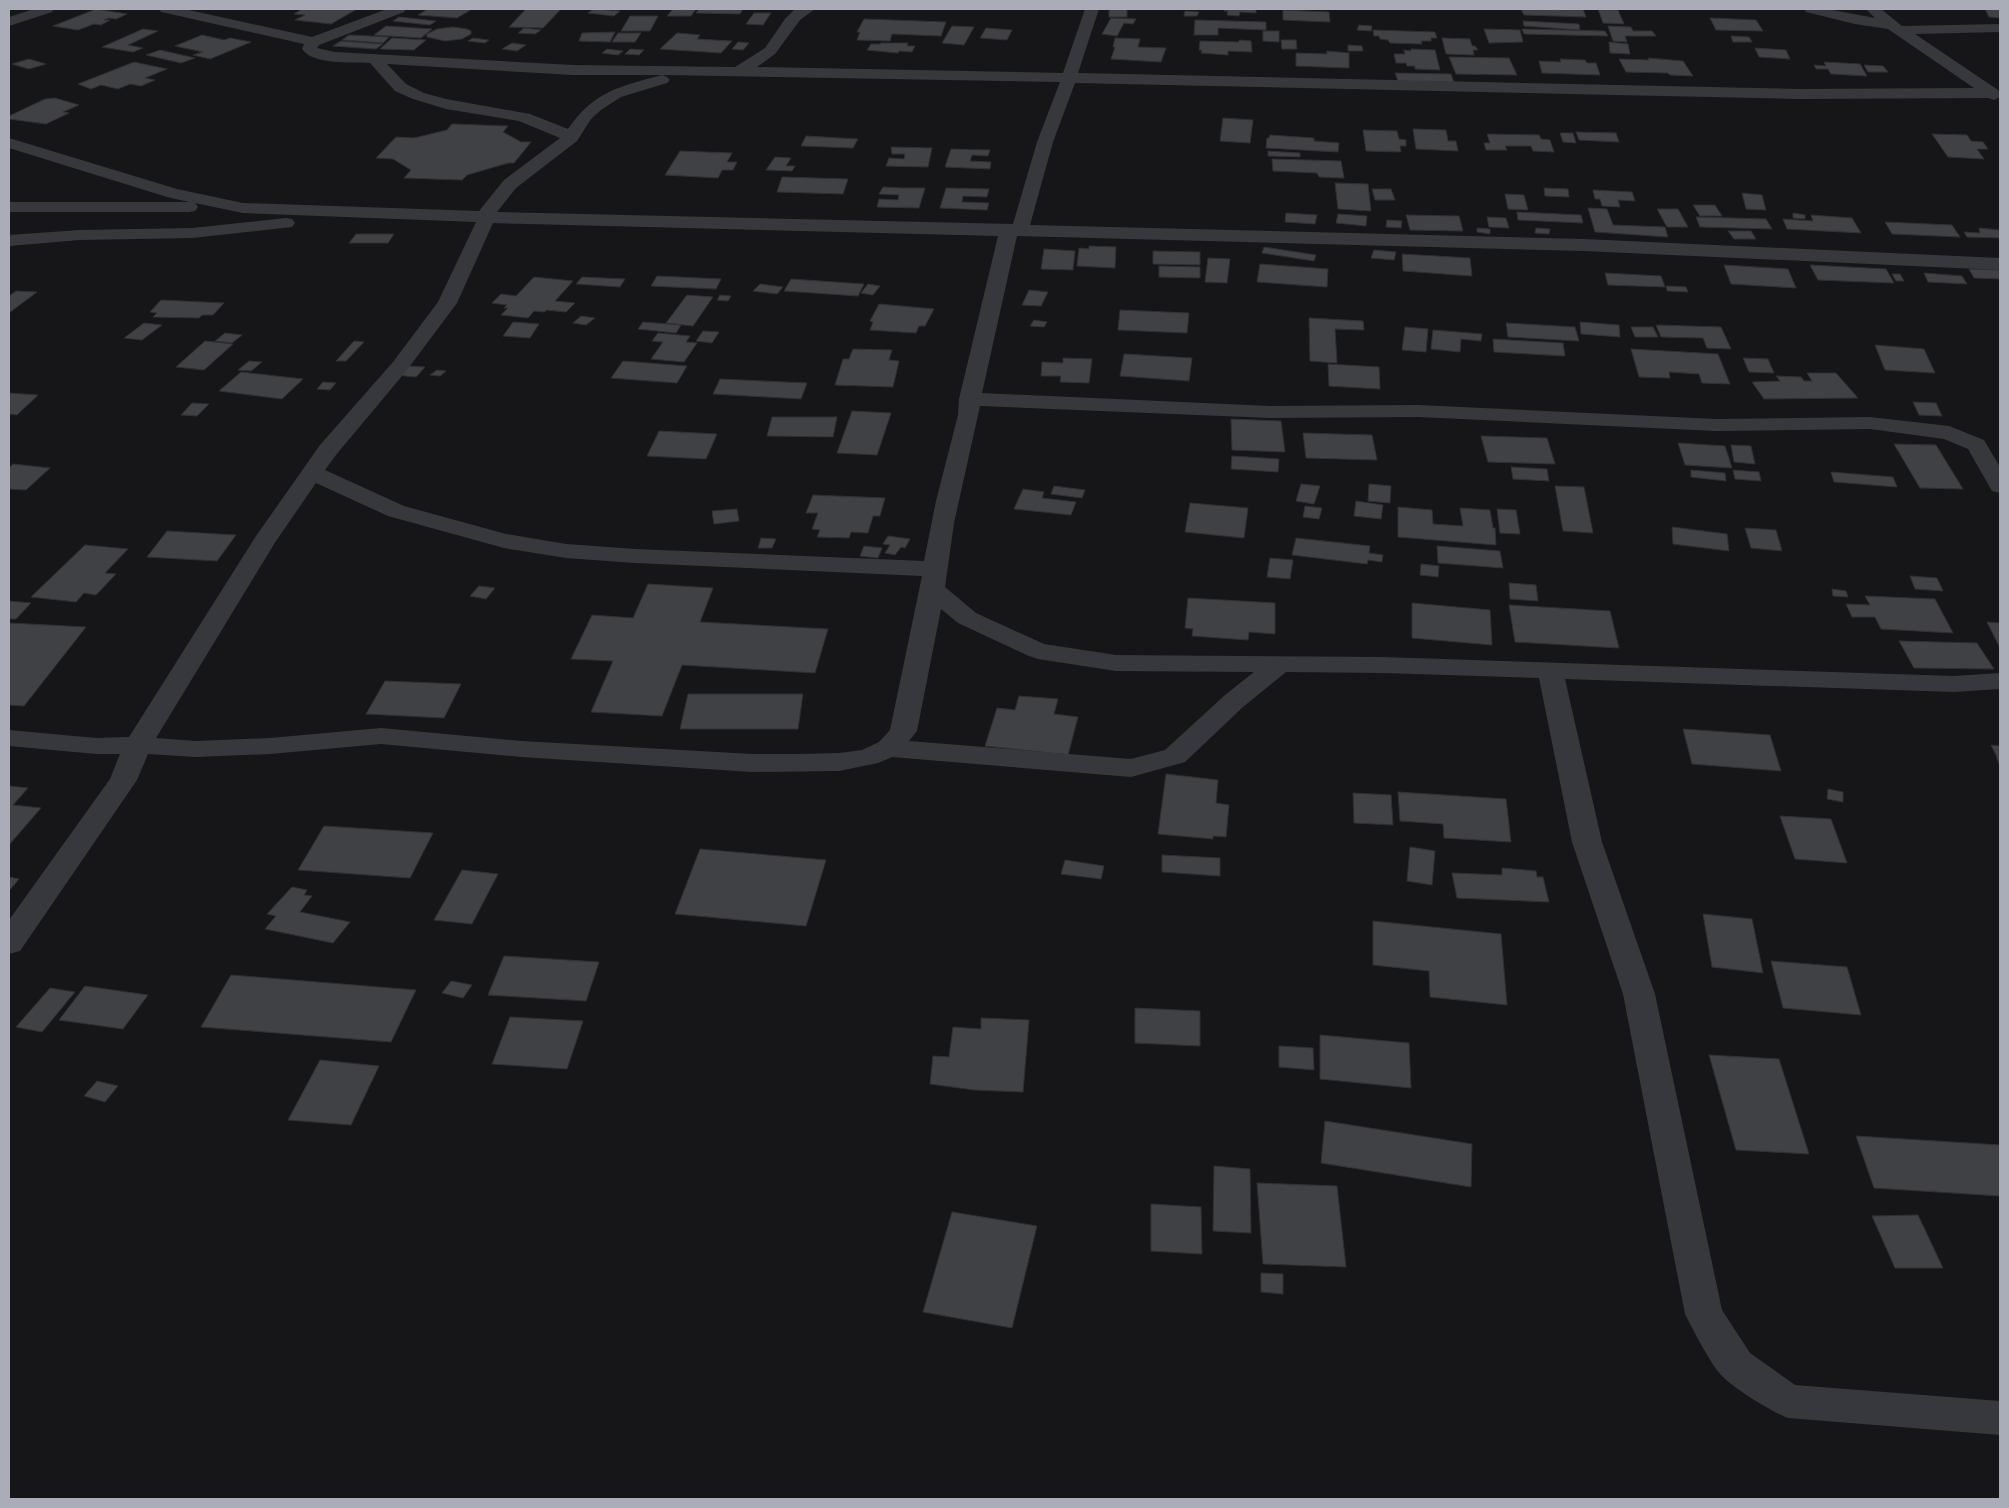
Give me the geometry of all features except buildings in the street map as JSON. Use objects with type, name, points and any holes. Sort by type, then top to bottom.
[{"type":"street","points":[[9,22],[47,9]]},
{"type":"street","points":[[166,9],[313,42],[400,9]]},
{"type":"street","points":[[735,73],[769,52],[779,41],[791,18],[808,9]]},
{"type":"street","points":[[889,748],[902,731],[969,415],[970,399],[1015,230],[1045,142],[1070,78],[1092,9]]},
{"type":"street","points":[[1811,9],[1855,20],[1896,27],[1932,30],[2000,28]]},
{"type":"street","points":[[1872,9],[1996,97]]},
{"type":"street","points":[[1932,30],[1980,43]]},
{"type":"street","points":[[313,42],[309,49],[317,54],[335,57],[573,70],[735,73],[810,72],[1996,97]]},
{"type":"street","points":[[376,60],[403,89],[426,98],[472,109],[519,116],[545,124],[571,137]]},
{"type":"street","points":[[9,943],[123,780],[138,745],[264,541],[328,450],[400,366],[446,303],[486,216],[510,184],[571,137],[585,116],[615,94],[634,87],[694,72]]},
{"type":"street","points":[[9,143],[172,193],[243,208]]},
{"type":"street","points":[[9,207],[243,208],[1574,245],[2000,264]]},
{"type":"street","points":[[9,241],[80,235],[192,233],[390,213]]},
{"type":"street","points":[[970,399],[1270,412],[1418,411],[1716,425],[1870,423],[1949,433],[1976,445],[2000,486]]},
{"type":"street","points":[[313,473],[396,511],[504,541],[566,551],[934,579],[967,618],[1038,651],[1116,663],[1280,664],[1550,670],[1954,684],[2000,681]]},
{"type":"street","points":[[9,738],[96,746],[138,745],[196,749],[270,746],[381,736],[522,749],[752,763],[840,762],[868,757],[889,748],[1131,768],[1175,756],[1234,701],[1280,664]]},
{"type":"street","points":[[1550,670],[1587,842],[1639,994],[1704,1314],[1736,1365],[1788,1401],[2000,1418]]}]
